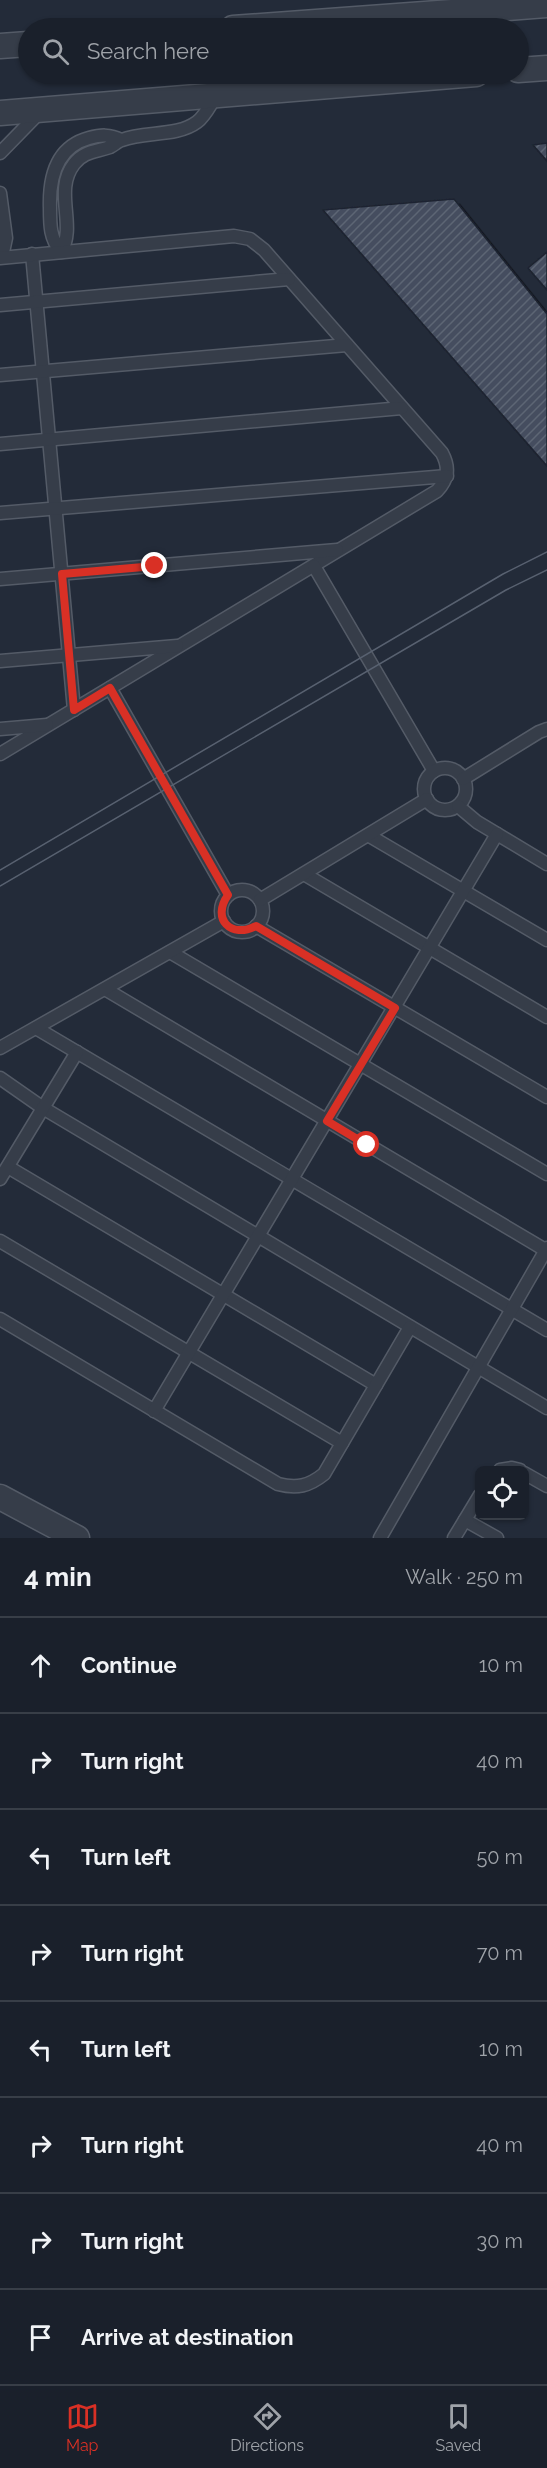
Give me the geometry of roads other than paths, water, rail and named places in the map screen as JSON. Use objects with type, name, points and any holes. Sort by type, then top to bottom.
[{"type":"street","points":[[370,18],[547,5]]},
{"type":"street","points":[[0,46],[18,45]]},
{"type":"street","points":[[529,69],[547,68]]},
{"type":"street","points":[[0,113],[352,84]]},
{"type":"street","points":[[0,1497],[77,1538]]},
{"type":"lane","points":[[62,252],[67,236],[64,192],[69,172],[74,164],[87,152],[110,147],[121,140],[192,125],[203,116],[216,95]]},
{"type":"lane","points":[[0,153],[42,110]]},
{"type":"lane","points":[[0,193],[6,237],[5,251],[1,257]]},
{"type":"lane","points":[[0,754],[437,491],[447,476],[448,468],[442,453],[258,244],[242,237],[1,257]]},
{"type":"lane","points":[[32,254],[74,710]]},
{"type":"lane","points":[[0,305],[289,279]]},
{"type":"lane","points":[[0,375],[347,345]]},
{"type":"lane","points":[[0,444],[402,408]]},
{"type":"lane","points":[[0,513],[447,476]]},
{"type":"lane","points":[[0,579],[342,549]]},
{"type":"lane","points":[[314,566],[434,771]]},
{"type":"lane","points":[[0,662],[181,646]]},
{"type":"lane","points":[[110,688],[228,895]]},
{"type":"lane","points":[[0,729],[51,724]]},
{"type":"lane","points":[[463,778],[547,729]]},
{"type":"lane","points":[[442,768],[450,769],[463,778],[466,788],[464,797],[458,806],[441,810],[427,800],[425,784],[428,776],[434,771],[442,768]]},
{"type":"lane","points":[[260,900],[427,800]]},
{"type":"lane","points":[[458,806],[497,834],[547,864]]},
{"type":"lane","points":[[154,1411],[497,834]]},
{"type":"lane","points":[[368,835],[547,940]]},
{"type":"lane","points":[[303,874],[547,1017]]},
{"type":"lane","points":[[236,890],[254,893],[260,900],[263,909],[261,919],[248,931],[239,932],[230,928],[224,921],[221,912],[222,903],[236,890]]},
{"type":"lane","points":[[0,1048],[224,921]]},
{"type":"lane","points":[[256,926],[547,1097]]},
{"type":"lane","points":[[171,951],[547,1174]]},
{"type":"lane","points":[[105,990],[547,1250],[380,1538]]},
{"type":"lane","points":[[36,1028],[547,1330]]},
{"type":"lane","points":[[0,1179],[77,1052]]},
{"type":"lane","points":[[0,1078],[43,1108],[547,1408]]},
{"type":"lane","points":[[8,1167],[376,1385]]},
{"type":"lane","points":[[0,1241],[342,1443]]},
{"type":"lane","points":[[0,1319],[278,1484],[291,1488],[303,1487],[324,1474],[410,1327]]},
{"type":"lane","points":[[529,1475],[547,1486]]},
{"type":"lane","points":[[454,1538],[475,1503]]},
{"type":"lane","points":[[465,1520],[498,1538]]},
{"type":"tram line","points":[[0,870],[503,574],[547,552]]},
{"type":"tram line","points":[[0,886],[506,590],[547,570]]}]
